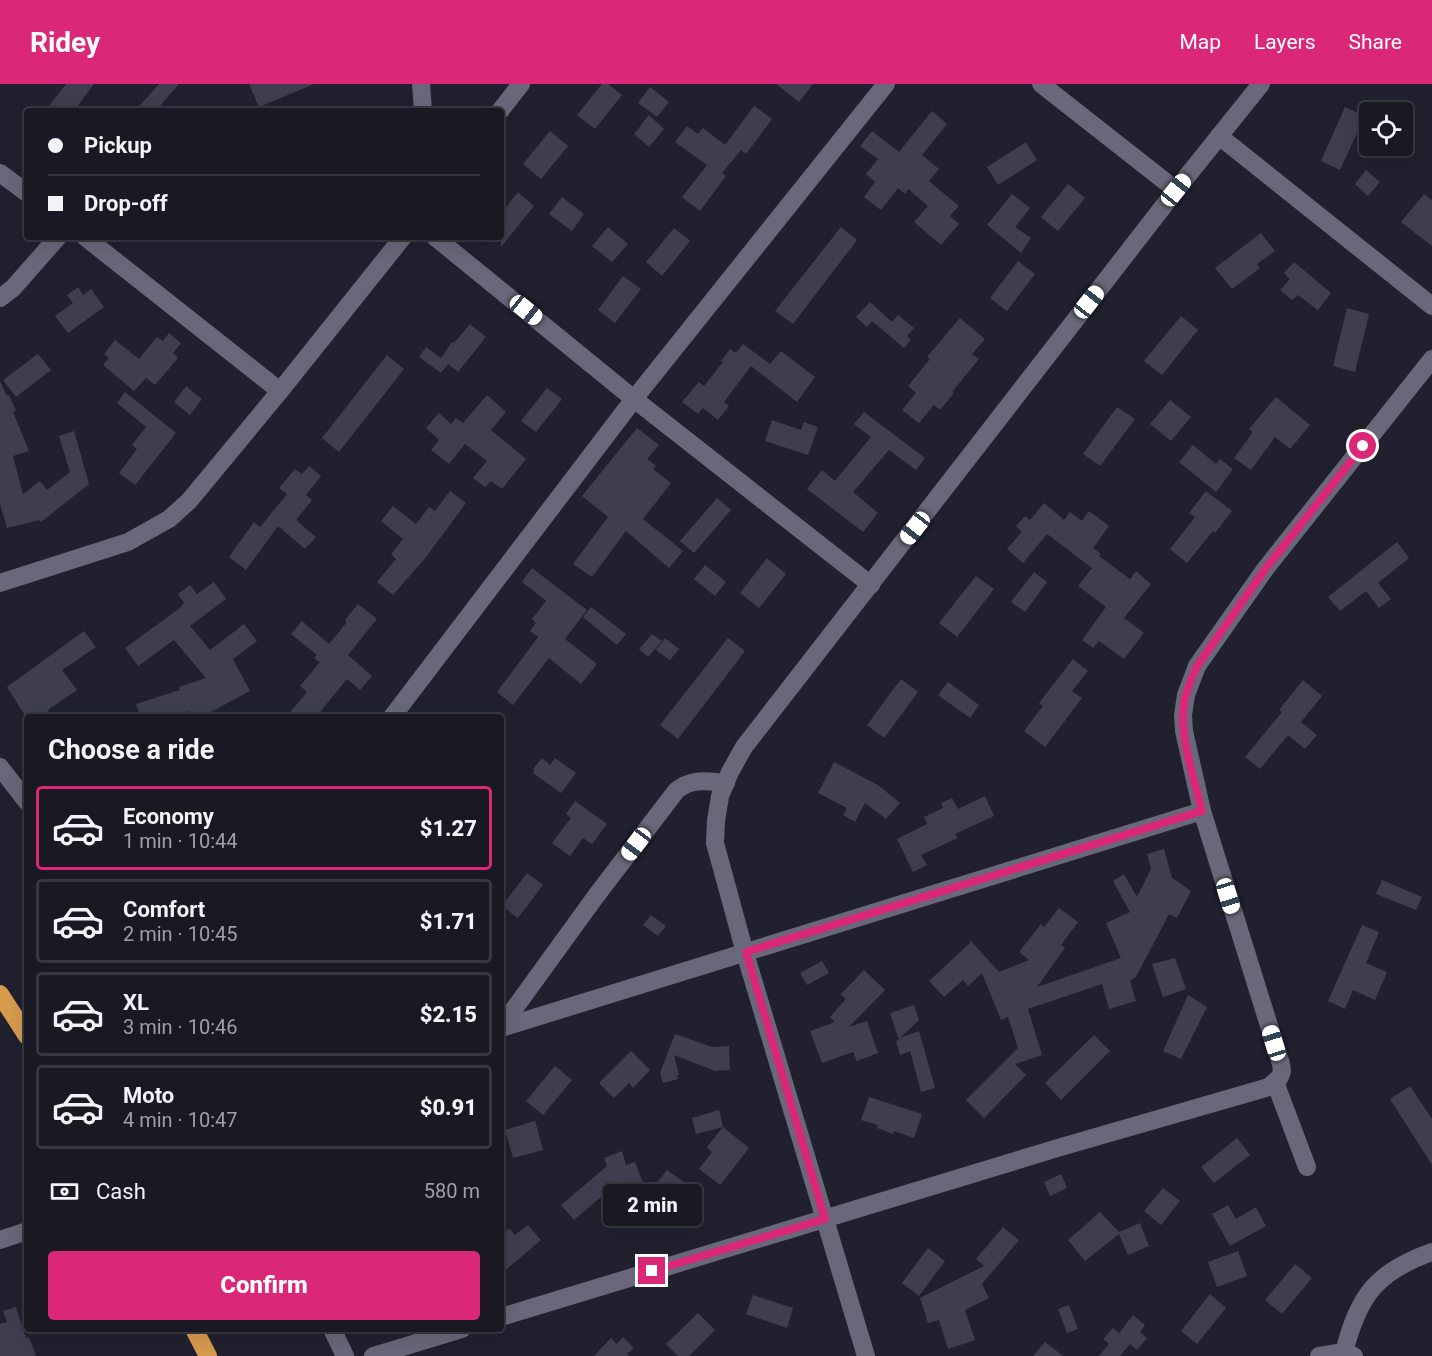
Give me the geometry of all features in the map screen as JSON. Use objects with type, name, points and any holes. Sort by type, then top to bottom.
[{"type":"highway","points":[[0,994],[24,1031]]},
{"type":"highway","points":[[196,1332],[208,1356]]},
{"type":"street","points":[[421,84],[423,108]]},
{"type":"street","points":[[502,108],[521,84]]},
{"type":"street","points":[[394,714],[634,399],[886,84]]},
{"type":"street","points":[[1041,84],[1176,190]]},
{"type":"street","points":[[866,1356],[714,843],[720,796],[744,747],[1176,190],[1261,84]]},
{"type":"street","points":[[1219,136],[1432,306]]},
{"type":"street","points":[[0,173],[24,191]]},
{"type":"street","points":[[0,298],[13,288],[55,240]]},
{"type":"street","points":[[89,240],[280,391]]},
{"type":"street","points":[[0,582],[128,542],[170,519],[189,501],[280,391],[401,240]]},
{"type":"street","points":[[439,240],[634,399],[871,585]]},
{"type":"street","points":[[504,1316],[1061,1147],[1269,1087],[1275,1082],[1282,1071],[1281,1064],[1202,811],[1184,731],[1183,715],[1186,695],[1197,666],[1266,568],[1432,359]]},
{"type":"street","points":[[0,767],[24,798]]},
{"type":"street","points":[[504,1023],[675,791],[685,783],[697,780],[726,783]]},
{"type":"street","points":[[504,1026],[1202,811]]},
{"type":"street","points":[[1275,1082],[1307,1167]]},
{"type":"street","points":[[0,1240],[24,1232]]},
{"type":"street","points":[[1319,1356],[1349,1354],[1349,1332],[1372,1286],[1411,1259],[1432,1252]]},
{"type":"street","points":[[333,1332],[345,1356]]},
{"type":"street","points":[[373,1356],[452,1332]]},
{"type":"building","points":[[66,84],[94,84],[76,108],[47,108]]},
{"type":"building","points":[[159,84],[179,84],[159,107],[160,108],[138,108]]},
{"type":"building","points":[[249,84],[314,84],[259,107]]},
{"type":"building","points":[[602,84],[608,84],[622,95],[595,129],[577,115]]},
{"type":"building","points":[[776,84],[813,84],[799,102]]},
{"type":"building","points":[[650,87],[669,102],[657,117],[638,103]]},
{"type":"building","points":[[754,106],[772,119],[746,154],[741,150],[722,173],[726,176],[700,211],[682,197],[707,165],[675,142],[687,126],[698,134],[703,128],[725,145]]},
{"type":"building","points":[[1345,107],[1359,113],[1359,129],[1340,170],[1321,161]]},
{"type":"building","points":[[932,111],[947,124],[922,155],[939,169],[929,181],[959,206],[950,216],[959,224],[941,245],[914,222],[928,206],[908,189],[905,194],[898,188],[881,210],[864,197],[875,182],[866,174],[878,159],[860,146],[872,131],[899,152]]},
{"type":"building","points":[[649,115],[664,129],[649,147],[634,134]]},
{"type":"building","points":[[550,131],[568,146],[541,179],[523,164]]},
{"type":"building","points":[[1026,142],[1037,160],[998,185],[987,167]]},
{"type":"building","points":[[1366,170],[1380,182],[1368,196],[1355,184]]},
{"type":"building","points":[[1068,184],[1085,198],[1058,231],[1041,217]]},
{"type":"building","points":[[518,192],[534,206],[501,247],[501,240],[504,240],[504,209]]},
{"type":"building","points":[[1012,194],[1030,208],[1015,227],[1031,238],[1021,253],[987,225]]},
{"type":"building","points":[[1424,194],[1432,200],[1432,246],[1401,222]]},
{"type":"building","points":[[562,197],[584,214],[572,231],[549,214]]},
{"type":"building","points":[[608,227],[628,244],[612,262],[592,246]]},
{"type":"building","points":[[841,227],[857,240],[793,324],[775,311]]},
{"type":"building","points":[[674,228],[690,241],[662,276],[646,262]]},
{"type":"building","points":[[1261,233],[1275,251],[1257,264],[1260,268],[1232,289],[1215,268]]},
{"type":"building","points":[[1018,261],[1035,274],[1007,311],[990,298]]},
{"type":"building","points":[[1294,262],[1331,293],[1318,310],[1298,295],[1292,300],[1280,290],[1290,279],[1284,273]]},
{"type":"building","points":[[623,276],[641,289],[615,323],[598,310]]},
{"type":"building","points":[[78,287],[83,295],[91,289],[104,307],[68,333],[55,316],[73,303],[67,295]]},
{"type":"building","points":[[870,302],[892,322],[898,315],[914,328],[907,336],[911,340],[904,348],[872,321],[867,327],[856,317]]},
{"type":"building","points":[[1347,308],[1369,314],[1355,372],[1333,366]]},
{"type":"building","points":[[1181,316],[1198,330],[1162,375],[1144,361]]},
{"type":"building","points":[[960,318],[985,339],[972,354],[979,359],[940,410],[934,405],[919,423],[902,410],[916,393],[908,386],[930,359],[927,357]]},
{"type":"building","points":[[470,324],[486,337],[458,372],[448,364],[441,373],[419,357],[426,347],[441,358],[452,342],[454,343]]},
{"type":"building","points":[[169,333],[181,343],[173,353],[178,358],[155,385],[146,378],[134,391],[103,365],[109,358],[104,354],[115,340],[139,359],[157,337],[163,341]]},
{"type":"building","points":[[743,344],[770,364],[781,351],[815,377],[797,402],[751,366],[724,402],[729,406],[718,420],[703,408],[698,414],[682,402],[699,382],[704,386],[730,349],[736,353]]},
{"type":"building","points":[[38,354],[51,370],[16,397],[3,380]]},
{"type":"building","points":[[387,355],[404,369],[339,452],[322,438]]},
{"type":"building","points":[[0,381],[16,411],[13,412],[29,451],[13,456],[23,494],[40,481],[47,490],[70,472],[59,436],[74,431],[89,484],[41,522],[39,520],[7,528],[0,504]]},
{"type":"building","points":[[186,386],[202,399],[190,415],[174,402]]},
{"type":"building","points":[[547,388],[562,399],[536,432],[521,421]]},
{"type":"building","points":[[125,392],[176,433],[135,485],[119,473],[137,449],[132,445],[146,427],[117,403]]},
{"type":"building","points":[[487,395],[506,412],[491,430],[526,459],[502,489],[491,481],[485,487],[473,478],[487,461],[465,444],[449,464],[431,450],[439,440],[426,428],[439,413],[451,424],[456,418],[463,423]]},
{"type":"building","points":[[1276,397],[1310,425],[1290,449],[1275,437],[1251,470],[1234,458],[1253,432],[1249,429]]},
{"type":"building","points":[[1170,400],[1191,417],[1171,441],[1150,424]]},
{"type":"building","points":[[1117,407],[1135,419],[1100,466],[1083,454]]},
{"type":"building","points":[[864,412],[925,458],[916,470],[889,450],[853,492],[878,513],[863,532],[807,489],[822,470],[835,481],[871,437],[854,424]]},
{"type":"building","points":[[772,420],[801,430],[804,422],[818,427],[808,455],[765,441]]},
{"type":"building","points":[[637,428],[659,445],[647,459],[656,466],[653,469],[671,483],[643,519],[683,551],[669,568],[626,531],[592,577],[573,564],[608,517],[582,496]]},
{"type":"building","points":[[1193,445],[1216,464],[1220,459],[1233,469],[1216,492],[1179,462]]},
{"type":"building","points":[[309,466],[321,476],[306,495],[312,500],[296,520],[316,537],[305,549],[278,526],[246,570],[229,557],[254,522],[260,527],[287,494],[279,488],[295,469],[302,474]]},
{"type":"building","points":[[450,491],[466,503],[426,557],[393,595],[377,582],[396,559],[391,554],[403,539],[381,521],[393,506],[416,524],[429,507],[435,511]]},
{"type":"building","points":[[1206,491],[1232,511],[1187,563],[1170,549],[1195,517],[1189,513]]},
{"type":"building","points":[[717,498],[731,510],[694,553],[680,541]]},
{"type":"building","points":[[1044,503],[1064,520],[1070,512],[1082,521],[1089,511],[1109,526],[1093,548],[1101,554],[1099,556],[1130,579],[1136,571],[1151,584],[1124,618],[1144,633],[1124,659],[1099,641],[1093,648],[1082,640],[1106,607],[1078,586],[1092,568],[1047,534],[1023,563],[1007,549],[1022,532],[1016,526],[1025,516],[1030,520]]},
{"type":"building","points":[[1397,542],[1409,558],[1378,583],[1391,599],[1379,608],[1366,591],[1340,611],[1328,597]]},
{"type":"building","points":[[767,558],[786,574],[759,608],[740,593]]},
{"type":"building","points":[[705,565],[726,582],[715,596],[694,579]]},
{"type":"building","points":[[532,568],[587,610],[565,639],[597,664],[581,684],[549,658],[513,705],[497,692],[538,637],[530,631],[536,623],[532,619],[546,601],[522,582]]},
{"type":"building","points":[[1034,572],[1047,582],[1025,612],[1011,602]]},
{"type":"building","points":[[976,576],[994,589],[957,637],[939,623]]},
{"type":"building","points":[[214,582],[226,599],[190,626],[210,650],[244,624],[257,641],[233,659],[250,691],[211,712],[212,714],[189,714],[188,711],[178,714],[139,714],[136,704],[180,690],[179,687],[206,678],[174,640],[138,666],[125,648],[180,608],[184,603],[178,594],[190,585],[197,594]]},
{"type":"building","points":[[358,604],[377,619],[348,655],[372,676],[360,690],[347,679],[318,714],[289,714],[307,692],[300,686],[320,662],[314,658],[317,655],[291,634],[302,621],[329,644],[347,622],[345,620]]},
{"type":"building","points":[[591,607],[626,634],[617,645],[583,617]]},
{"type":"building","points":[[84,631],[96,647],[62,670],[77,690],[48,710],[50,714],[24,714],[7,687]]},
{"type":"building","points":[[652,634],[662,641],[648,657],[639,649]]},
{"type":"building","points":[[665,638],[679,649],[670,660],[656,650]]},
{"type":"building","points":[[728,638],[745,651],[678,739],[660,725]]},
{"type":"building","points":[[1073,659],[1088,671],[1072,691],[1082,698],[1045,747],[1024,731],[1043,706],[1039,703]]},
{"type":"building","points":[[901,679],[918,692],[884,738],[867,725]]},
{"type":"building","points":[[1303,680],[1322,696],[1301,722],[1317,735],[1305,749],[1288,735],[1260,769],[1245,757],[1282,712],[1279,710]]},
{"type":"building","points":[[948,682],[979,705],[970,718],[938,695]]},
{"type":"building","points":[[542,758],[550,765],[555,758],[576,773],[561,793],[533,773],[533,769]]},
{"type":"building","points":[[834,762],[878,785],[900,803],[886,819],[865,803],[855,822],[843,815],[847,808],[818,793]]},
{"type":"building","points":[[985,796],[994,816],[955,834],[958,838],[921,855],[927,865],[913,872],[897,839],[927,824],[924,817],[943,808],[941,803],[952,798],[958,809]]},
{"type":"building","points":[[575,801],[607,824],[592,844],[583,838],[570,856],[552,843],[571,818],[566,814]]},
{"type":"building","points":[[1164,849],[1172,878],[1191,891],[1177,918],[1169,914],[1136,977],[1130,981],[1136,1001],[1109,1009],[1102,984],[1028,1009],[1042,1055],[1015,1064],[1026,1075],[984,1118],[966,1100],[1018,1048],[1008,1017],[1001,1020],[982,973],[968,986],[963,980],[944,997],[929,981],[970,943],[970,940],[999,972],[1029,960],[1019,952],[1041,924],[1044,927],[1059,908],[1078,922],[1061,945],[1065,948],[1037,987],[1121,958],[1106,923],[1130,912],[1113,881],[1124,874],[1137,897],[1151,869],[1147,854]]},
{"type":"building","points":[[527,873],[543,885],[518,918],[504,908],[504,903]]},
{"type":"building","points":[[1382,880],[1422,897],[1416,910],[1376,894]]},
{"type":"building","points":[[651,915],[666,926],[658,936],[643,925]]},
{"type":"building","points":[[1362,925],[1379,932],[1366,963],[1387,972],[1375,1000],[1353,990],[1345,1009],[1328,1001]]},
{"type":"building","points":[[1175,958],[1186,989],[1163,997],[1152,964]]},
{"type":"building","points":[[822,961],[829,973],[807,985],[800,973]]},
{"type":"building","points":[[864,970],[885,990],[849,1027],[867,1021],[878,1053],[857,1061],[853,1052],[822,1063],[810,1031],[835,1022],[830,1017],[846,999],[841,994]]},
{"type":"building","points":[[1188,995],[1207,1007],[1181,1059],[1163,1051]]},
{"type":"building","points":[[914,1005],[919,1020],[900,1038],[919,1031],[935,1088],[921,1092],[910,1051],[900,1055],[896,1041],[899,1040],[890,1013]]},
{"type":"building","points":[[675,1034],[712,1047],[729,1046],[730,1070],[715,1071],[674,1055],[678,1079],[663,1083],[660,1073]]},
{"type":"building","points":[[1094,1035],[1110,1051],[1061,1100],[1045,1083]]},
{"type":"building","points":[[631,1051],[650,1070],[633,1088],[629,1083],[614,1098],[599,1083]]},
{"type":"building","points":[[555,1066],[572,1080],[543,1115],[526,1101]]},
{"type":"building","points":[[1410,1086],[1432,1119],[1432,1165],[1390,1099]]},
{"type":"building","points":[[869,1097],[922,1114],[914,1138],[894,1131],[893,1134],[877,1128],[878,1125],[861,1120]]},
{"type":"building","points":[[719,1110],[723,1127],[696,1134],[692,1118]]},
{"type":"building","points":[[535,1121],[543,1150],[513,1158],[505,1130]]},
{"type":"building","points":[[723,1127],[749,1148],[720,1185],[699,1169],[712,1152],[707,1147]]},
{"type":"building","points":[[1237,1138],[1250,1155],[1214,1183],[1201,1167]]},
{"type":"building","points":[[622,1151],[626,1165],[635,1162],[643,1183],[617,1192],[614,1186],[574,1220],[561,1205],[607,1166],[604,1158]]},
{"type":"building","points":[[667,1170],[685,1183],[656,1220],[638,1207]]},
{"type":"building","points":[[1061,1174],[1067,1188],[1050,1196],[1044,1182]]},
{"type":"building","points":[[1163,1188],[1180,1201],[1161,1225],[1144,1211]]},
{"type":"building","points":[[1228,1205],[1236,1219],[1256,1207],[1266,1226],[1230,1246],[1212,1214]]},
{"type":"building","points":[[1100,1212],[1119,1232],[1140,1223],[1149,1246],[1128,1255],[1119,1234],[1085,1261],[1068,1240]]},
{"type":"building","points":[[528,1225],[541,1240],[504,1271],[504,1232],[509,1228],[515,1235]]},
{"type":"building","points":[[1003,1227],[1019,1240],[982,1284],[989,1298],[965,1310],[975,1340],[948,1349],[939,1320],[928,1323],[920,1298],[984,1266],[976,1259]]},
{"type":"building","points":[[928,1248],[945,1261],[919,1296],[902,1283]]},
{"type":"building","points":[[1238,1251],[1247,1276],[1217,1287],[1208,1262]]},
{"type":"building","points":[[1295,1264],[1312,1278],[1282,1314],[1265,1300]]},
{"type":"building","points":[[1210,1294],[1226,1308],[1197,1344],[1181,1331]]},
{"type":"building","points":[[753,1295],[793,1308],[787,1328],[746,1314]]},
{"type":"building","points":[[1069,1305],[1078,1329],[1067,1333],[1058,1309]]},
{"type":"building","points":[[16,1307],[26,1338],[29,1337],[36,1356],[0,1356],[0,1324],[7,1322],[3,1311]]},
{"type":"building","points":[[698,1313],[715,1330],[689,1356],[678,1356],[666,1344]]},
{"type":"building","points":[[1133,1315],[1145,1325],[1140,1332],[1147,1338],[1137,1350],[1130,1344],[1120,1356],[1099,1356],[1109,1344],[1103,1339],[1113,1328],[1119,1333]]},
{"type":"building","points":[[623,1337],[634,1348],[627,1354],[629,1356],[594,1356],[611,1338],[617,1344]]},
{"type":"building","points":[[1045,1342],[1063,1356],[1033,1356]]},
{"type":"route","points":[[652,1271],[825,1219],[746,952],[1202,811],[1184,731],[1183,715],[1186,695],[1197,666],[1266,568],[1363,446]]}]
